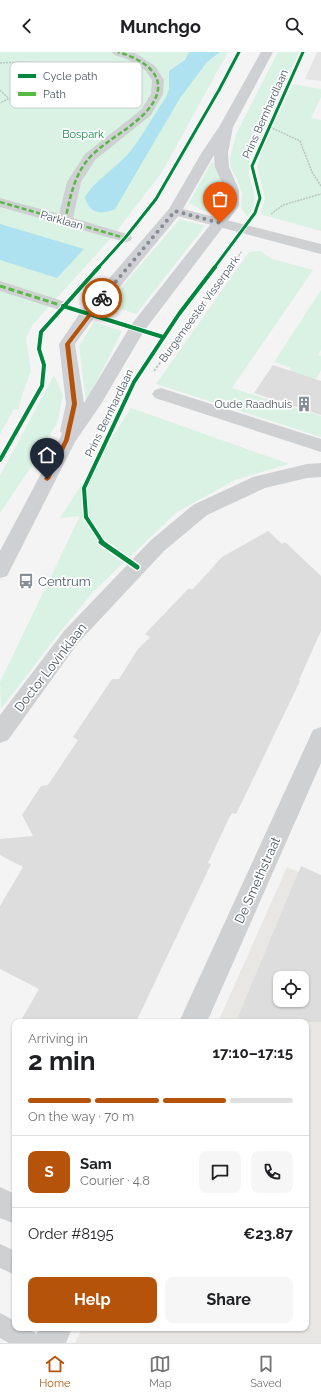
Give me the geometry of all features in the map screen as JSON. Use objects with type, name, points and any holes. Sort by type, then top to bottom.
[{"type":"main road","name":"Prins Bernhardlaan","points":[[67,440],[75,404],[67,344],[88,314],[175,211],[209,152],[226,127],[267,52]]},
{"type":"main road","name":"Prins Bernhardlaan","points":[[0,570],[67,440],[95,400],[137,329],[232,206],[232,190],[222,167],[221,153],[226,127]]},
{"type":"street","points":[[118,52],[131,56],[140,62]]},
{"type":"street","points":[[66,220],[74,182],[90,157],[146,112],[157,94],[158,80],[151,70],[142,64]]},
{"type":"street","name":"Parklaan","points":[[0,202],[125,238]]},
{"type":"street","points":[[175,211],[321,249]]},
{"type":"street","points":[[0,286],[63,306]]},
{"type":"street","points":[[161,394],[321,446]]},
{"type":"street","name":"Doctor Lovinklaan","points":[[0,733],[71,637],[157,546],[200,510],[260,482],[307,471],[321,470]]},
{"type":"street","name":"De Smethstraat","points":[[194,1019],[321,737]]},
{"type":"street","points":[[0,1202],[12,1208]]},
{"type":"street","points":[[49,1343],[55,1331]]},
{"type":"lane","points":[[0,1255],[12,1262]]},
{"type":"lane","points":[[0,1324],[31,1343]]},
{"type":"path","points":[[0,63],[10,62]]},
{"type":"path","points":[[11,62],[30,62]]},
{"type":"path","points":[[0,90],[8,98],[0,103]]},
{"type":"path","points":[[270,127],[300,141],[312,172],[321,186]]},
{"type":"shaded area","points":[[317,52],[321,52],[321,81],[305,79]]},
{"type":"shaded area","points":[[287,867],[321,882],[321,1343],[75,1343],[81,1331],[309,1331],[309,1019],[219,1019]]},
{"type":"green space","name":"Bospark","points":[[0,52],[228,52],[162,172],[112,237],[33,324],[26,338],[31,371],[18,410],[14,409],[0,434]]},
{"type":"green space","points":[[278,52],[299,52],[254,147],[250,161],[249,174],[255,198],[252,210],[247,217],[241,207],[242,193],[231,168],[230,159],[236,134]]},
{"type":"green space","points":[[293,84],[321,89],[321,97],[311,118],[321,120],[321,231],[260,214],[265,199],[257,166],[262,150]]},
{"type":"green space","points":[[214,162],[223,188],[223,199],[217,214],[202,210],[189,203],[211,163]]},
{"type":"green space","points":[[180,219],[205,226],[136,314],[107,304]]},
{"type":"green space","points":[[260,251],[272,259],[313,270],[232,388],[321,416],[321,437],[156,384],[249,252]]},
{"type":"green space","points":[[321,290],[321,350],[318,355],[321,356],[321,370],[314,382],[288,373],[291,368],[274,362]]},
{"type":"green space","points":[[94,322],[122,331],[86,402],[79,346]]},
{"type":"green space","points":[[54,375],[63,395],[57,423],[37,458],[0,513],[0,476]]},
{"type":"green space","points":[[131,408],[289,464],[235,480],[177,512],[93,592],[60,632],[1,709],[0,682],[80,516],[60,518]]},
{"type":"water","points":[[189,52],[220,52],[207,62],[180,98],[115,209],[105,212],[96,212],[89,207],[85,197],[94,185],[124,159],[134,147],[165,99],[169,90],[169,71],[185,60]]},
{"type":"water","points":[[0,224],[84,249],[57,278],[0,260]]},
{"type":"building","name":"Oude Raadhuis","points":[[273,365],[321,381],[321,415],[254,393]]},
{"type":"building","points":[[268,531],[282,544],[285,542],[321,576],[321,631],[299,680],[300,681],[236,814],[232,813],[229,818],[208,863],[211,864],[137,1019],[22,1019],[39,989],[0,969],[0,906],[23,867],[0,855],[0,839],[33,836],[22,815],[41,786],[48,785],[78,740],[73,737],[112,679],[119,679],[138,649],[150,637],[145,634],[188,589],[193,589],[222,557]]},
{"type":"building","points":[[301,866],[321,875],[321,1022],[309,1022],[309,1019],[237,1019]]},
{"type":"marked path","points":[[118,52],[131,56],[140,62]]},
{"type":"marked path","points":[[65,221],[74,182],[90,157],[146,112],[157,94],[158,80],[151,69],[142,63]]},
{"type":"marked path","points":[[0,202],[125,238]]},
{"type":"marked path","points":[[0,286],[63,306]]},
{"type":"cycle path","points":[[0,460],[42,386],[44,365],[39,349],[41,332],[125,238],[156,199],[219,90],[239,52]]},
{"type":"cycle path","name":"Burgemeester Visserpark","points":[[137,567],[100,541],[86,517],[84,488],[134,382],[179,314],[255,213],[260,198],[252,166],[303,52]]},
{"type":"cycle path","name":"Burgemeester Visserpark","points":[[63,306],[163,337]]},
{"type":"way so far","points":[[102,298],[175,211],[220,223]]},
{"type":"place","name":"Oude Raadhuis","points":[[304,404]]},
{"type":"place","name":"Centrum","points":[[26,581]]},
{"type":"route","points":[[47,479],[67,440],[75,404],[67,344],[88,314],[102,298]]}]
